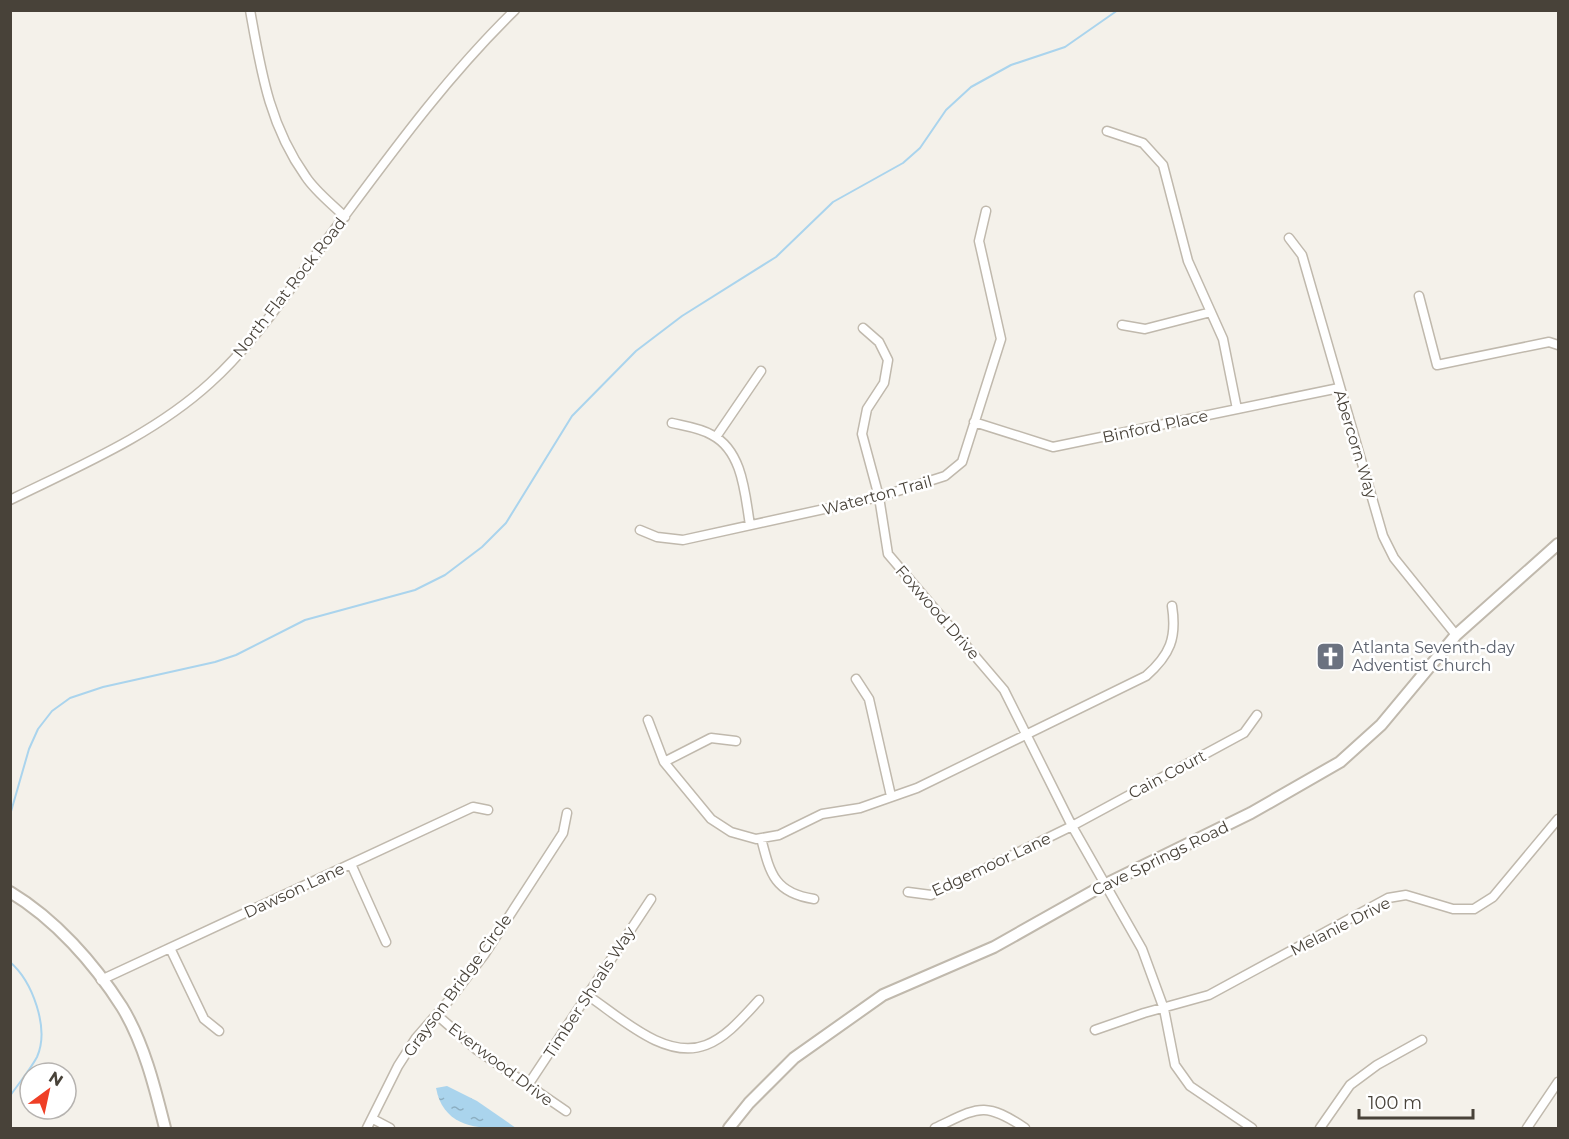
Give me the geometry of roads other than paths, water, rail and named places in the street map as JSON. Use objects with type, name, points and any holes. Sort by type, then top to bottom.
[{"type":"street","points":[[250,10],[263,80],[276,128],[307,179],[345,217]]},
{"type":"street","name":"North Flat Rock Road","points":[[10,500],[155,425],[211,382],[257,332],[424,110],[463,63],[515,10]]},
{"type":"street","points":[[1107,131],[1143,143],[1163,165],[1188,261],[1223,339],[1237,409]]},
{"type":"street","name":"Waterton Trail","points":[[639,530],[657,537],[683,540],[879,497],[945,476],[962,462],[1001,339],[978,241],[986,211]]},
{"type":"street","name":"Abercorn Way","points":[[1289,238],[1302,255],[1383,536],[1394,558],[1456,635]]},
{"type":"street","points":[[1419,296],[1437,365],[1549,342],[1558,345]]},
{"type":"street","points":[[1122,325],[1145,329],[1211,312]]},
{"type":"street","name":"Foxwood Drive","points":[[863,328],[879,342],[888,360],[884,383],[867,409],[862,434],[879,497],[888,554],[1004,690],[1072,826],[1142,949],[1164,1009],[1175,1065],[1190,1086],[1252,1128]]},
{"type":"street","points":[[716,437],[761,371]]},
{"type":"street","name":"Binford Place","points":[[974,422],[1053,447],[1339,388]]},
{"type":"street","points":[[672,423],[716,437],[726,444],[740,473],[750,525]]},
{"type":"street","name":"Cave Springs Road","points":[[729,1128],[749,1103],[794,1058],[883,995],[994,947],[1104,885],[1251,813],[1340,762],[1381,725],[1456,635],[1558,544]]},
{"type":"street","points":[[648,720],[664,762],[711,819],[731,832],[761,838],[779,835],[822,814],[860,808],[917,788],[1146,676],[1162,662],[1169,650],[1175,624],[1172,606]]},
{"type":"street","points":[[856,679],[869,699],[891,796]]},
{"type":"street","name":"Cain Court","points":[[1072,826],[1244,733],[1257,716]]},
{"type":"street","points":[[664,762],[711,738],[736,741]]},
{"type":"street","name":"Dawson Lane","points":[[101,980],[472,807],[488,810]]},
{"type":"street","name":"Grayson Bridge Circle","points":[[367,1128],[398,1066],[416,1038],[484,955],[563,833],[567,813]]},
{"type":"street","name":"Melanie Drive","points":[[1095,1030],[1143,1013],[1209,995],[1388,898],[1406,895],[1453,909],[1474,909],[1493,897],[1558,819]]},
{"type":"street","name":"Edgemoor Lane","points":[[908,892],[931,895],[1072,826]]},
{"type":"street","points":[[761,838],[771,874],[793,896],[814,899]]},
{"type":"street","points":[[351,864],[386,942]]},
{"type":"street","points":[[10,892],[40,910],[123,1008],[146,1060],[165,1128]]},
{"type":"street","name":"Timber Shoals Way","points":[[528,1085],[651,899]]},
{"type":"street","points":[[170,948],[204,1019],[219,1031]]},
{"type":"street","points":[[587,995],[656,1040],[681,1049],[706,1045],[724,1034],[759,1000]]},
{"type":"street","name":"Everwood Drive","points":[[437,1015],[477,1050],[566,1111]]},
{"type":"street","points":[[1320,1128],[1350,1085],[1377,1065],[1422,1040]]},
{"type":"street","points":[[1527,1128],[1558,1082]]},
{"type":"street","points":[[935,1128],[966,1114],[990,1108],[1025,1128]]},
{"type":"street","points":[[373,1119],[390,1128]]},
{"type":"water","points":[[447,1086],[477,1101],[516,1128],[478,1127],[456,1119],[440,1102],[436,1088]]},
{"type":"waterway","points":[[10,815],[29,749],[38,729],[52,711],[70,698],[103,687],[215,662],[236,655],[305,620],[415,590],[445,575],[482,547],[506,523],[572,416],[636,351],[682,316],[776,257],[833,202],[903,163],[920,148],[946,110],[971,87],[1011,65],[1065,47],[1118,10]]},
{"type":"waterway","points":[[10,962],[18,970],[32,993],[40,1019],[41,1033],[37,1057],[10,1096]]},
{"type":"place","name":"Atlanta Seventh-day Adventist Church","points":[[1331,656]]}]
